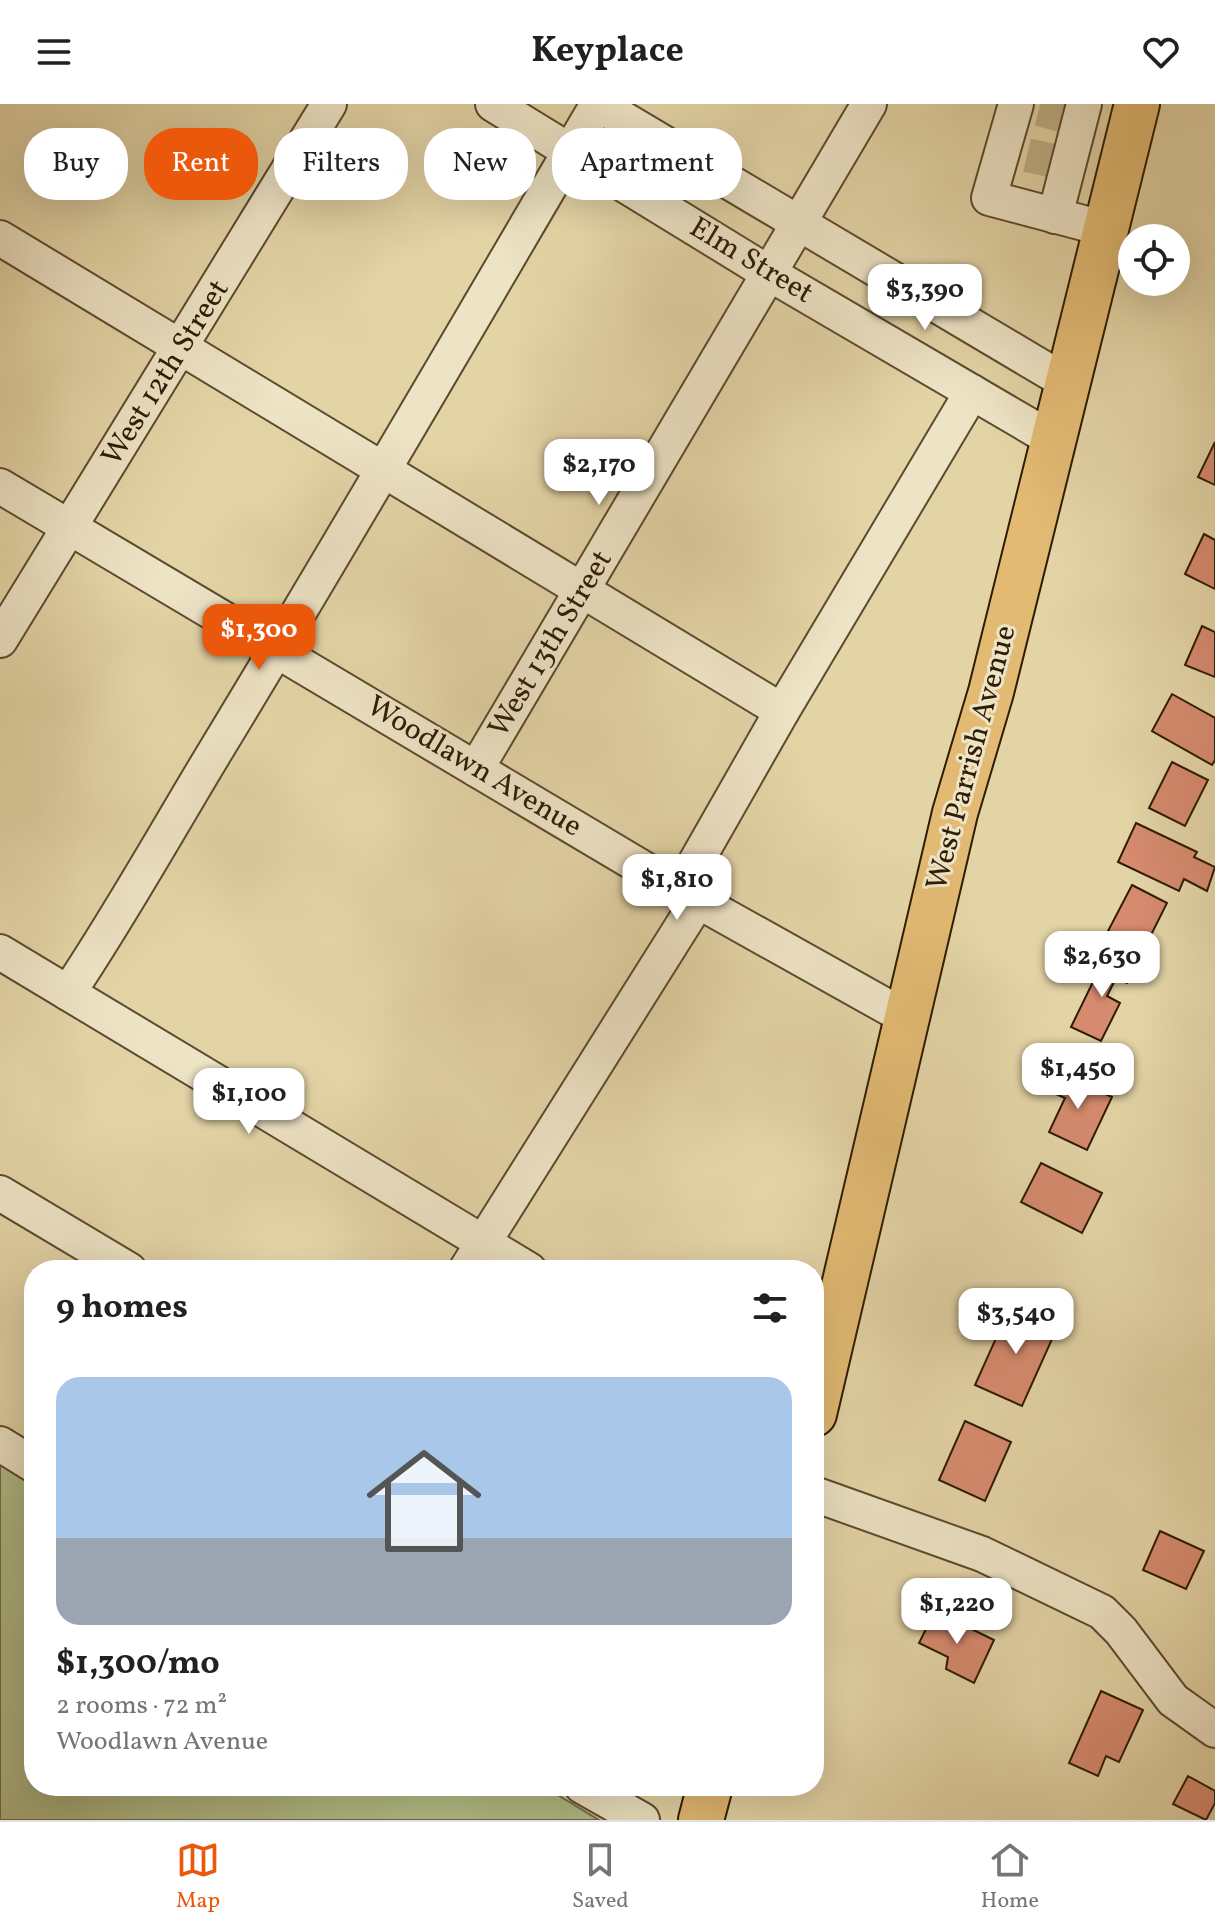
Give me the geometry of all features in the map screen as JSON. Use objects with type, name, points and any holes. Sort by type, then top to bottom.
[{"type":"main road","name":"West Parrish Avenue","points":[[824,1372],[955,813],[991,692],[1137,104]]},
{"type":"main road","points":[[701,1820],[707,1796]]},
{"type":"street","name":"West 12th Street","points":[[0,640],[329,104]]},
{"type":"street","name":"Elm Street","points":[[493,104],[552,140]]},
{"type":"street","points":[[584,128],[598,104]]},
{"type":"street","name":"Elm Street","points":[[598,104],[1068,383]]},
{"type":"street","name":"West 13th Street","points":[[476,769],[869,104]]},
{"type":"street","points":[[1052,110],[1039,158],[1055,216]]},
{"type":"street","points":[[1052,110],[1039,158],[989,198],[1106,229]]},
{"type":"street","points":[[68,993],[113,927],[146,864],[277,649],[552,182]]},
{"type":"street","name":"Elm Street","points":[[650,200],[1052,439]]},
{"type":"street","points":[[0,238],[782,711]]},
{"type":"street","points":[[0,952],[474,1256],[689,896],[782,711],[972,392]]},
{"type":"street","name":"Woodlawn Avenue","points":[[0,486],[689,896],[909,1019]]},
{"type":"street","points":[[0,1193],[112,1260]]},
{"type":"street","points":[[0,1444],[24,1459]]},
{"type":"street","points":[[824,1498],[982,1554],[1102,1612],[1121,1631],[1173,1700],[1215,1730]]},
{"type":"street","points":[[600,1796],[642,1820]]},
{"type":"green space","points":[[0,1461],[24,1475],[24,1796],[559,1796],[599,1820],[0,1820]]},
{"type":"building","points":[[1215,442],[1215,485],[1198,477]]},
{"type":"building","points":[[1204,534],[1215,540],[1215,589],[1185,574]]},
{"type":"building","points":[[1202,626],[1215,632],[1215,677],[1185,665]]},
{"type":"building","points":[[1172,694],[1215,718],[1215,760],[1212,765],[1152,731]]},
{"type":"building","points":[[1172,762],[1208,780],[1185,826],[1149,808]]},
{"type":"building","points":[[1136,823],[1197,852],[1194,857],[1215,867],[1207,891],[1184,879],[1179,891],[1118,862]]},
{"type":"building","points":[[1132,885],[1167,903],[1144,949],[1108,931]]},
{"type":"building","points":[[1107,953],[1134,967],[1127,983],[1116,978],[1107,996],[1120,1003],[1101,1041],[1071,1027]]},
{"type":"building","points":[[1058,1072],[1112,1097],[1087,1150],[1049,1132],[1065,1098],[1049,1091]]},
{"type":"building","points":[[1041,1163],[1102,1193],[1082,1233],[1021,1202]]},
{"type":"building","points":[[1010,1307],[1057,1328],[1022,1406],[975,1385]]},
{"type":"building","points":[[965,1421],[1011,1442],[985,1501],[939,1480]]},
{"type":"building","points":[[1160,1531],[1204,1551],[1186,1589],[1143,1570]]},
{"type":"building","points":[[935,1611],[994,1640],[974,1683],[946,1669],[948,1657],[919,1643]]},
{"type":"building","points":[[1101,1691],[1143,1710],[1119,1762],[1106,1756],[1098,1776],[1069,1763]]},
{"type":"building","points":[[1188,1776],[1215,1791],[1215,1803],[1206,1820],[1173,1804]]},
{"type":"tunnel","points":[[1039,109],[1069,117]]},
{"type":"tunnel","points":[[1027,155],[1058,162]]}]
